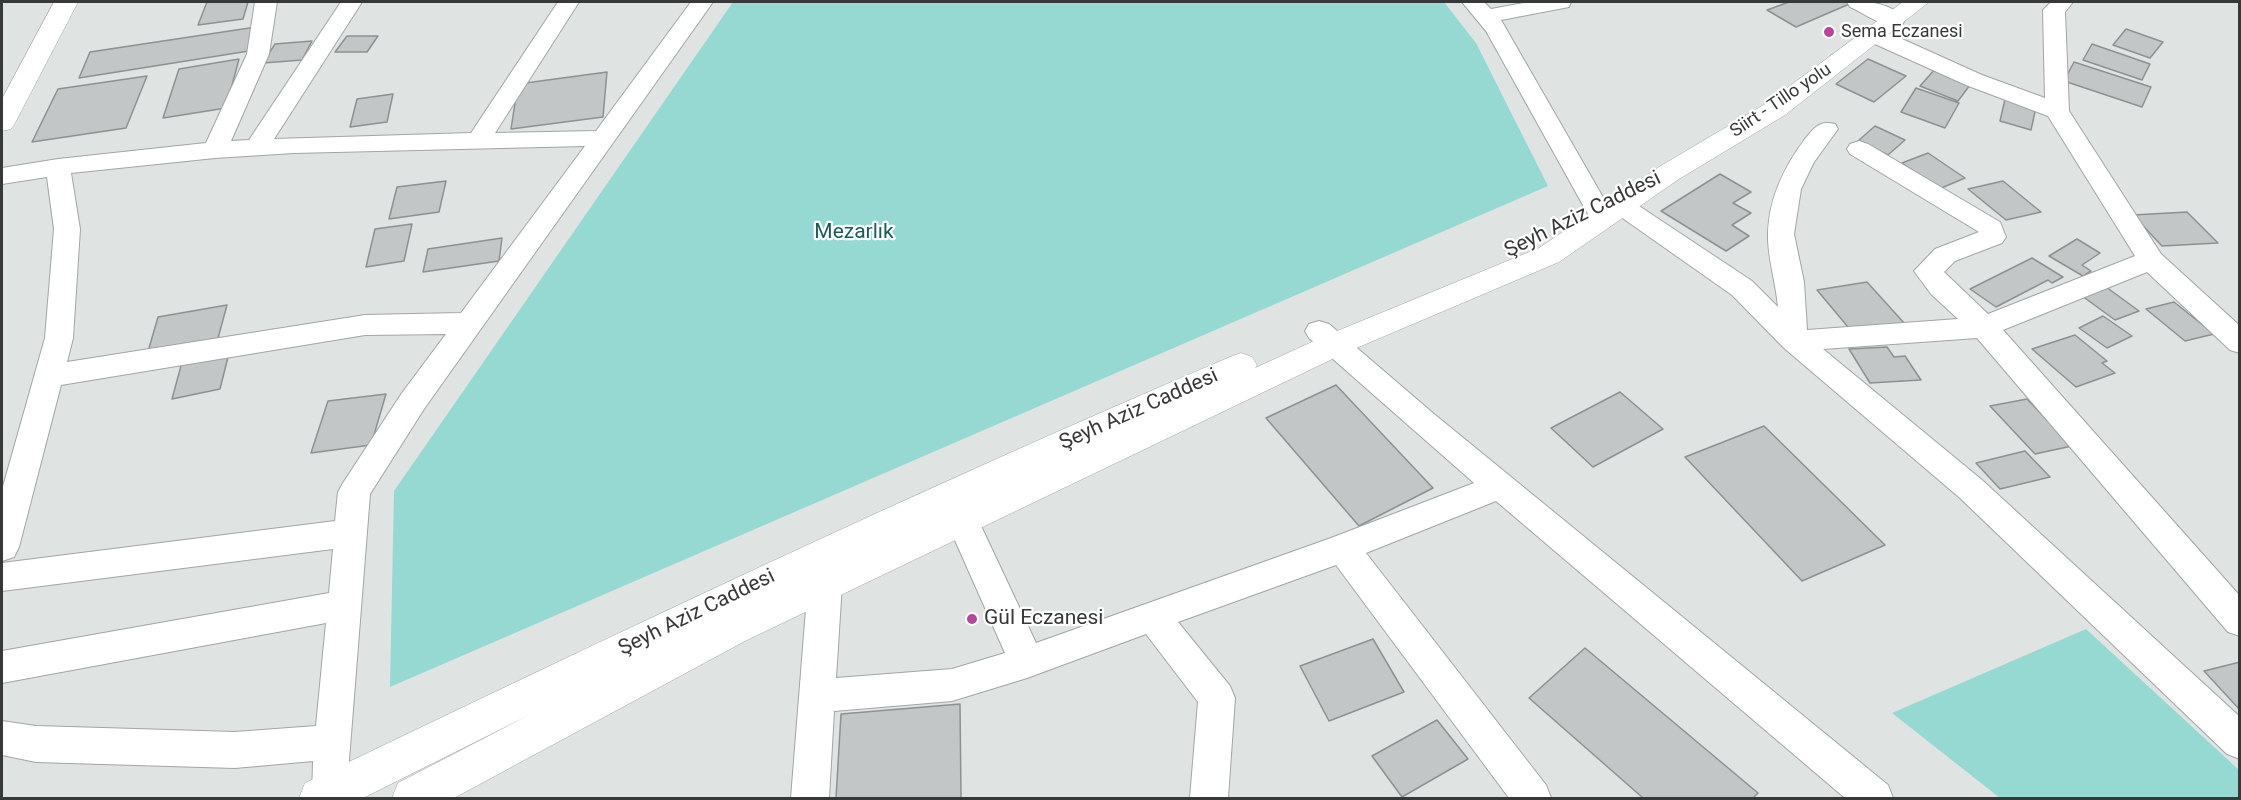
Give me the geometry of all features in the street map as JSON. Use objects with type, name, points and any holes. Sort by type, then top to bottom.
[{"type":"main road","points":[[2,123],[66,2]]},
{"type":"main road","name":"Siirt - Tillo yolu","points":[[1669,173],[1776,109],[1917,2]]},
{"type":"main road","name":"Şeyh Aziz Caddesi","points":[[324,796],[739,591],[1153,402],[1549,255],[1609,208],[1669,173]]},
{"type":"main road","name":"Şeyh Aziz Caddesi","points":[[413,798],[731,629],[962,520],[1328,338]]},
{"type":"street","points":[[215,150],[258,54],[266,2]]},
{"type":"street","points":[[256,148],[351,2]]},
{"type":"street","points":[[478,141],[568,2]]},
{"type":"street","points":[[324,796],[333,742],[354,492],[413,401],[601,138],[702,2]]},
{"type":"street","points":[[1479,9],[1561,2]]},
{"type":"street","points":[[1858,2],[1884,27],[1974,80],[2056,111]]},
{"type":"street","points":[[2063,2],[2055,10],[2056,111],[2151,260],[2240,342]]},
{"type":"street","points":[[1479,9],[1496,28],[1609,208],[1742,288],[1794,341],[1971,489],[2240,742]]},
{"type":"street","points":[[1794,341],[1790,282],[1781,234],[1788,189],[1803,160],[1826,129]]},
{"type":"street","points":[[2,176],[58,167],[215,150],[294,145],[601,138]]},
{"type":"street","points":[[1859,149],[1991,228],[1993,237],[1945,255],[1928,271],[1941,287],[1984,327],[2240,621]]},
{"type":"street","points":[[2,547],[59,338],[67,229],[58,167]]},
{"type":"street","points":[[1794,341],[1984,327],[2151,260]]},
{"type":"street","points":[[48,376],[365,326],[469,323]]},
{"type":"street","points":[[1328,338],[1500,486],[1874,798]]},
{"type":"street","points":[[817,696],[952,685],[1028,662],[1343,548],[1500,486]]},
{"type":"street","points":[[962,520],[1028,662]]},
{"type":"street","points":[[2,577],[351,533]]},
{"type":"street","points":[[1343,548],[1532,798]]},
{"type":"street","points":[[810,798],[825,584]]},
{"type":"street","points":[[2,667],[345,605]]},
{"type":"street","points":[[1153,616],[1217,699],[1209,798]]},
{"type":"street","points":[[2,738],[36,744],[235,750],[333,742]]},
{"type":"green space","name":"Mezarlık","points":[[733,2],[1444,2],[1476,43],[1548,186],[390,687],[394,491]]},
{"type":"green space","points":[[2086,629],[2239,770],[2239,798],[2000,798],[1892,713]]},
{"type":"building","points":[[207,2],[248,2],[243,19],[198,25]]},
{"type":"building","points":[[1789,2],[1854,2],[1796,27],[1767,10]]},
{"type":"building","points":[[256,27],[249,51],[79,78],[90,52]]},
{"type":"building","points":[[2126,29],[2163,42],[2150,58],[2113,45]]},
{"type":"building","points":[[347,36],[378,36],[367,52],[335,52]]},
{"type":"building","points":[[312,41],[302,60],[263,63],[275,44]]},
{"type":"building","points":[[2092,44],[2150,64],[2142,80],[2083,60]]},
{"type":"building","points":[[239,59],[226,108],[163,118],[179,69]]},
{"type":"building","points":[[1868,59],[1906,76],[1874,102],[1836,84]]},
{"type":"building","points":[[2074,62],[2151,87],[2142,107],[2064,81]]},
{"type":"building","points":[[1936,68],[1973,81],[1958,101],[1920,86]]},
{"type":"building","points":[[607,72],[603,117],[511,129],[518,84]]},
{"type":"building","points":[[147,76],[126,128],[32,142],[58,89]]},
{"type":"building","points":[[1916,88],[1959,103],[1945,128],[1901,112]]},
{"type":"building","points":[[393,94],[387,122],[350,127],[357,99]]},
{"type":"building","points":[[2005,99],[2036,107],[2031,130],[2000,121]]},
{"type":"building","points":[[1875,126],[1905,140],[1888,155],[1858,141]]},
{"type":"building","points":[[1928,153],[1965,178],[1939,189],[1902,163]]},
{"type":"building","points":[[1720,174],[1751,192],[1733,203],[1751,213],[1732,225],[1749,236],[1726,251],[1661,211]]},
{"type":"building","points":[[446,181],[439,212],[389,219],[397,187]]},
{"type":"building","points":[[2003,181],[2041,212],[2006,220],[1968,189]]},
{"type":"building","points":[[2187,212],[2218,243],[2162,246],[2133,215]]},
{"type":"building","points":[[412,224],[404,261],[366,267],[375,229]]},
{"type":"building","points":[[502,238],[499,261],[423,272],[428,249]]},
{"type":"building","points":[[2077,239],[2100,253],[2082,265],[2091,271],[2083,276],[2049,256]]},
{"type":"building","points":[[2032,258],[2063,277],[2052,283],[2048,280],[1996,307],[1970,289]]},
{"type":"building","points":[[1867,282],[1905,324],[1853,333],[1817,290]]},
{"type":"building","points":[[2102,284],[2139,311],[2115,320],[2078,293]]},
{"type":"building","points":[[2174,302],[2214,334],[2185,341],[2146,309]]},
{"type":"building","points":[[227,305],[217,342],[147,355],[158,317]]},
{"type":"building","points":[[2103,316],[2132,336],[2107,348],[2079,328]]},
{"type":"building","points":[[2075,335],[2107,361],[2102,363],[2115,373],[2076,387],[2032,349]]},
{"type":"building","points":[[1887,347],[1894,357],[1905,356],[1921,380],[1870,383],[1849,349]]},
{"type":"building","points":[[229,353],[220,389],[172,399],[182,362]]},
{"type":"building","points":[[1336,385],[1433,488],[1359,526],[1266,418]]},
{"type":"building","points":[[1620,392],[1663,429],[1593,467],[1551,428]]},
{"type":"building","points":[[386,394],[371,445],[311,453],[328,401]]},
{"type":"building","points":[[2027,399],[2072,446],[2035,454],[1990,406]]},
{"type":"building","points":[[1764,426],[1885,545],[1802,581],[1685,457]]},
{"type":"building","points":[[2025,451],[2050,477],[2000,489],[1976,463]]},
{"type":"building","points":[[1373,639],[1404,692],[1329,721],[1300,666]]},
{"type":"building","points":[[1585,648],[1758,793],[1753,798],[1643,798],[1529,698]]},
{"type":"building","points":[[2240,662],[2240,710],[2204,671]]},
{"type":"building","points":[[960,704],[961,798],[836,798],[841,714]]},
{"type":"building","points":[[1437,720],[1468,759],[1402,797],[1372,756]]},
{"type":"place","name":"Sema Eczanesi","points":[[1829,32]]},
{"type":"place","name":"Gül Eczanesi","points":[[972,619]]}]
